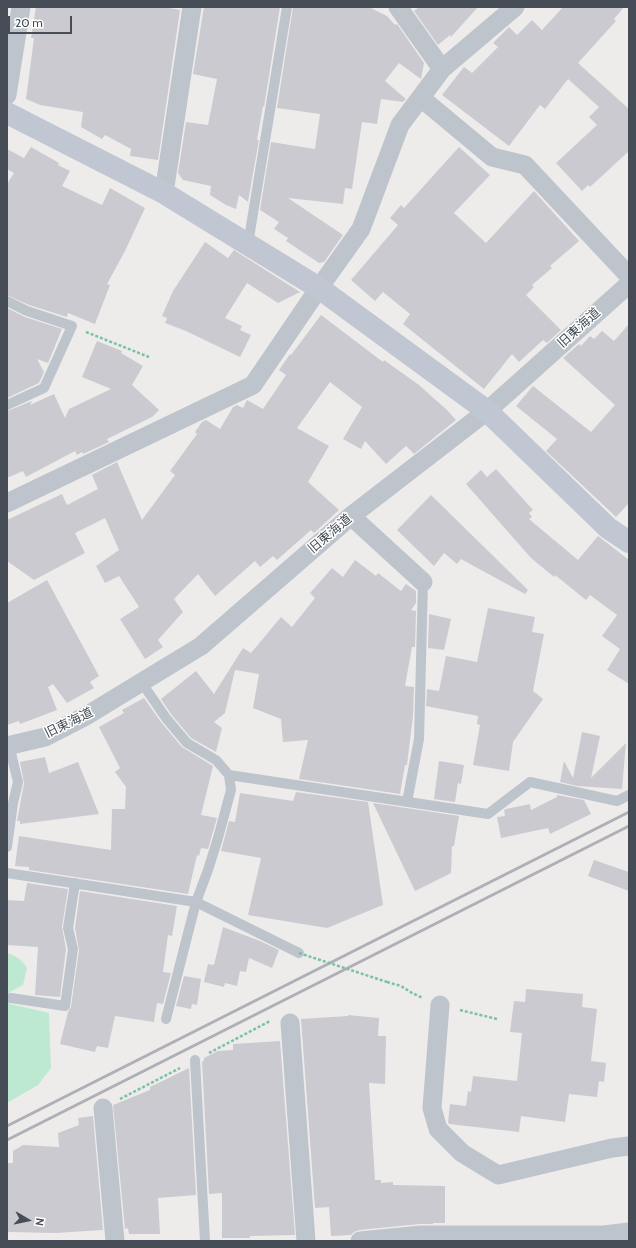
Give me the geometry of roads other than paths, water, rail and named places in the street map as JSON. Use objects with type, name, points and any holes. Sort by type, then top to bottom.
[{"type":"street","points":[[7,95],[21,7]]},
{"type":"street","points":[[164,194],[192,7]]},
{"type":"street","points":[[398,7],[442,69]]},
{"type":"street","points":[[7,503],[253,385],[319,288],[362,229],[400,125],[442,69],[515,7]]},
{"type":"street","points":[[421,98],[492,157],[525,165],[629,276]]},
{"type":"street","points":[[7,113],[164,194],[319,288],[487,411],[608,528],[629,542]]},
{"type":"street","name":"旧東海道","points":[[8,745],[46,736],[86,716],[201,646],[351,516],[487,411],[626,292]]},
{"type":"street","points":[[351,516],[423,582]]},
{"type":"street","points":[[440,1005],[432,1108],[438,1129],[462,1153],[498,1175],[612,1148],[629,1146]]},
{"type":"street","points":[[290,1023],[306,1241]]},
{"type":"street","points":[[103,1108],[115,1241]]},
{"type":"street","points":[[360,1241],[421,1238],[535,1238],[604,1235],[629,1232]]},
{"type":"lane","points":[[248,244],[287,7]]},
{"type":"lane","points":[[7,301],[26,311],[72,326],[44,388],[7,405]]},
{"type":"lane","points":[[407,802],[419,739],[423,582]]},
{"type":"lane","points":[[142,683],[166,718],[187,743],[216,760],[229,775],[231,790],[208,870],[196,902],[166,1019]]},
{"type":"lane","points":[[7,848],[13,803],[18,782],[8,745]]},
{"type":"lane","points":[[229,775],[488,814],[530,782],[618,801],[629,795]]},
{"type":"lane","points":[[7,873],[196,902],[299,953]]},
{"type":"lane","points":[[11,998],[65,1006],[73,949],[68,928],[75,883]]},
{"type":"lane","points":[[195,1060],[205,1241]]},
{"type":"railway","points":[[7,1126],[629,812]]},
{"type":"railway","points":[[7,1140],[629,826]]}]
